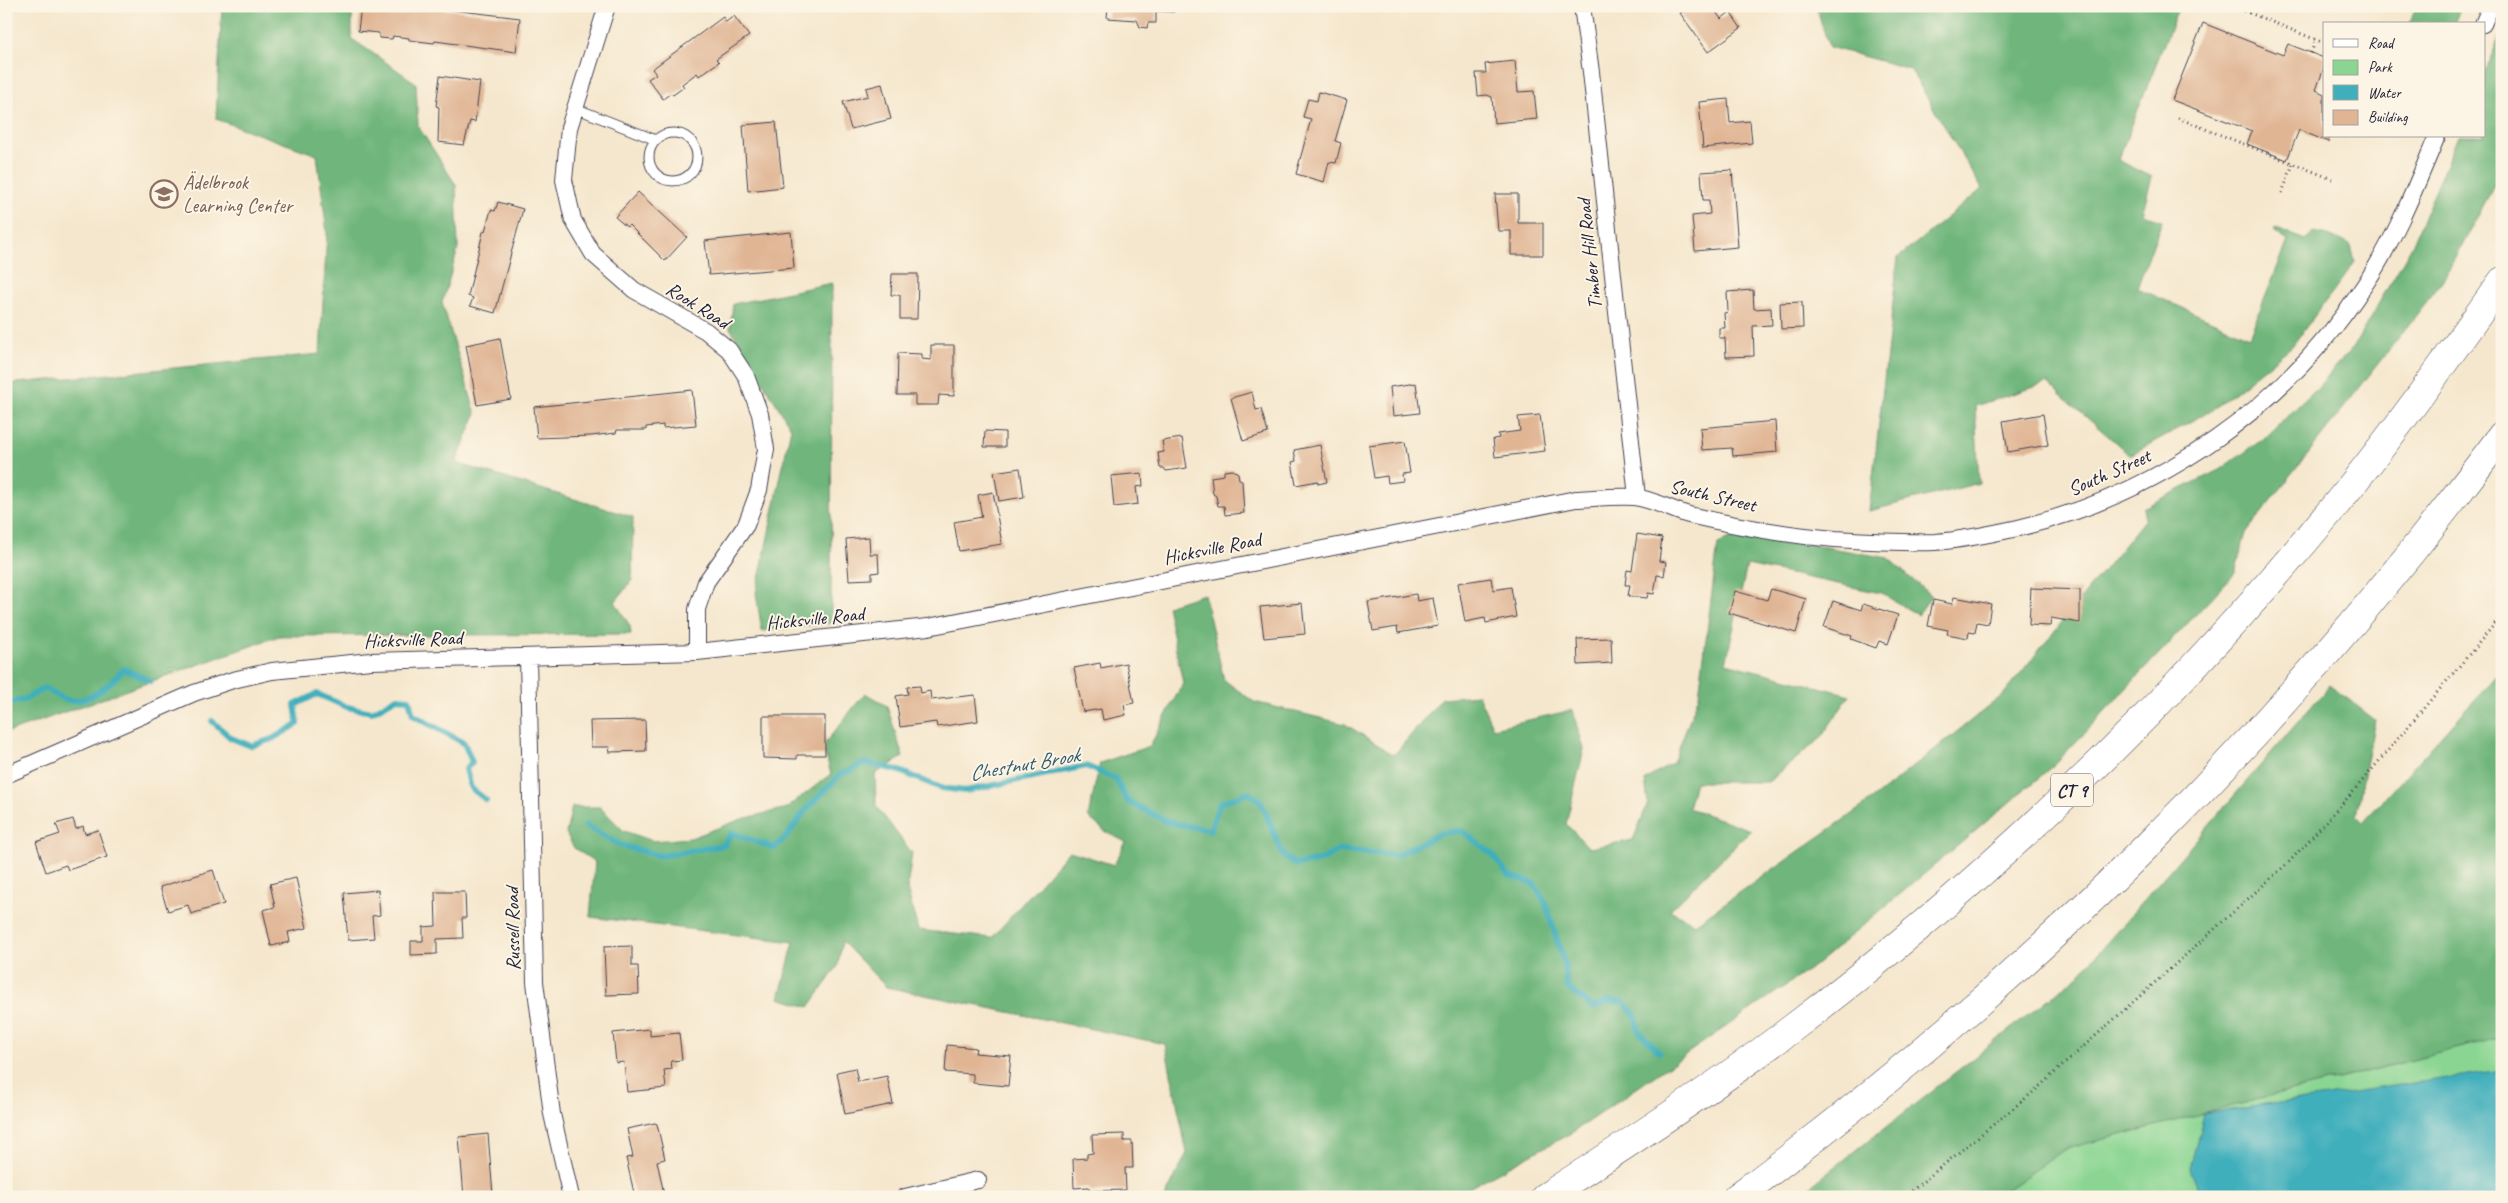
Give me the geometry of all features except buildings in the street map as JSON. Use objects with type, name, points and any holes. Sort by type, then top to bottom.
[{"type":"highway","name":"CT 9","points":[[1545,1197],[1669,1116],[1794,1028],[1958,894],[2077,785],[2201,659],[2290,559],[2376,454],[2502,281]]},
{"type":"highway","points":[[1737,1197],[1854,1108],[1982,1001],[2067,925],[2158,837],[2276,713],[2348,630],[2420,543],[2502,435]]},
{"type":"street","name":"Rook Road","points":[[607,6],[569,128],[564,180],[573,220],[593,254],[634,290],[706,330],[729,350],[746,376],[760,414],[766,449],[759,490],[746,525],[706,582],[697,609],[697,652]]},
{"type":"street","name":"Timber Hill Road","points":[[1582,6],[1637,497]]},
{"type":"street","points":[[2484,22],[2490,6]]},
{"type":"street","name":"South Street","points":[[1637,497],[1687,514],[1830,539],[1877,542],[1937,542],[1988,535],[2040,523],[2093,505],[2143,483],[2185,460],[2228,431],[2268,399],[2311,356],[2336,326],[2367,282],[2388,245],[2436,138]]},
{"type":"street","name":"Hicksville Road","points":[[6,775],[194,693],[233,680],[272,671],[371,661],[697,652],[928,627],[1576,498],[1637,497]]},
{"type":"street","name":"Russell Road","points":[[528,657],[535,982],[552,1114],[571,1197]]},
{"type":"street","points":[[905,1197],[978,1180]]},
{"type":"lane","points":[[575,108],[656,140],[669,133],[684,136],[695,147],[696,163],[687,176],[672,180],[664,179],[652,169],[649,154],[656,140]]},
{"type":"path","points":[[2240,9],[2323,43]]},
{"type":"path","points":[[2311,54],[2316,40]]},
{"type":"path","points":[[2178,118],[2332,179]]},
{"type":"path","points":[[2282,193],[2293,164]]},
{"type":"path","points":[[1904,1197],[2032,1093],[2288,862],[2352,793],[2489,632],[2502,614]]},
{"type":"green space","points":[[222,6],[352,6],[352,39],[416,83],[418,126],[456,185],[458,249],[442,303],[476,414],[456,463],[633,517],[632,580],[615,602],[630,626],[631,634],[279,636],[6,733],[6,384],[320,354],[327,233],[317,155],[216,119]]},
{"type":"green space","points":[[1816,6],[2179,6],[2118,160],[2152,177],[2142,214],[2162,221],[2137,288],[2249,337],[2288,241],[2273,231],[2274,228],[2305,240],[2314,232],[2331,236],[2351,246],[2355,262],[2292,346],[2215,408],[2130,455],[2047,383],[1975,406],[1979,483],[1869,511],[1898,258],[1982,189],[1910,69],[1829,47]]},
{"type":"green space","points":[[2409,6],[2461,6],[2455,22],[2411,22],[2415,9]]},
{"type":"green space","points":[[2502,31],[2502,171],[2442,282],[2246,533],[2235,573],[2055,764],[1817,964],[1573,1132],[1452,1197],[1165,1197],[1187,1153],[1165,1044],[886,987],[842,941],[838,966],[809,1007],[779,998],[794,942],[590,917],[595,862],[574,848],[566,833],[572,807],[600,807],[624,831],[653,841],[691,838],[742,819],[787,808],[831,774],[823,746],[865,693],[887,706],[903,757],[875,774],[876,806],[912,853],[907,889],[918,930],[992,938],[1069,851],[1114,865],[1126,842],[1106,832],[1088,817],[1100,763],[1150,746],[1183,683],[1167,606],[1204,594],[1224,680],[1254,702],[1345,724],[1394,755],[1442,698],[1478,695],[1493,728],[1573,710],[1584,749],[1566,824],[1589,848],[1633,840],[1648,803],[1645,780],[1673,763],[1699,695],[1718,544],[1745,533],[1888,558],[1931,596],[1918,615],[1881,593],[1747,565],[1726,663],[1850,695],[1820,739],[1768,782],[1695,782],[1688,808],[1751,830],[1670,910],[1695,924],[1866,804],[2003,695],[2145,519],[2143,508],[2223,468],[2266,437],[2318,387],[2354,346],[2412,246],[2457,138],[2486,138],[2486,68]]},
{"type":"green space","points":[[832,283],[831,623],[762,631],[756,593],[791,428],[730,328],[733,304]]},
{"type":"green space","points":[[2502,670],[2502,1037],[2065,1149],[1996,1197],[1797,1197],[2079,975],[2330,685],[2375,720],[2356,815],[2363,822]]},
{"type":"green space","points":[[2502,1037],[2502,1197],[1996,1197],[2065,1149]]},
{"type":"water","points":[[2502,1070],[2502,1197],[2202,1197],[2190,1168],[2204,1114]]},
{"type":"waterway","name":"Chestnut Brook","points":[[6,702],[24,700],[44,688],[59,697],[69,700],[85,699],[100,691],[124,669],[150,681]]},
{"type":"waterway","name":"Chestnut Brook","points":[[212,721],[231,738],[251,746],[272,739],[298,724],[295,705],[317,694],[347,707],[372,712],[397,698],[409,699],[413,715],[464,743],[472,762],[466,769],[471,788],[486,800]]},
{"type":"waterway","name":"Chestnut Brook","points":[[585,825],[620,845],[660,856],[724,845],[732,833],[774,848],[787,836],[804,812],[840,775],[865,763],[897,770],[941,788],[966,791],[1086,766],[1116,779],[1127,801],[1168,822],[1210,830],[1220,803],[1247,793],[1260,800],[1284,857],[1297,865],[1324,859],[1338,850],[1396,855],[1442,833],[1462,831],[1493,855],[1508,875],[1533,883],[1545,901],[1564,962],[1567,987],[1593,1008],[1609,1001],[1623,1002],[1636,1016],[1638,1030],[1659,1052]]},
{"type":"place","name":"Ädelbrook Learning Center","points":[[164,194]]}]
